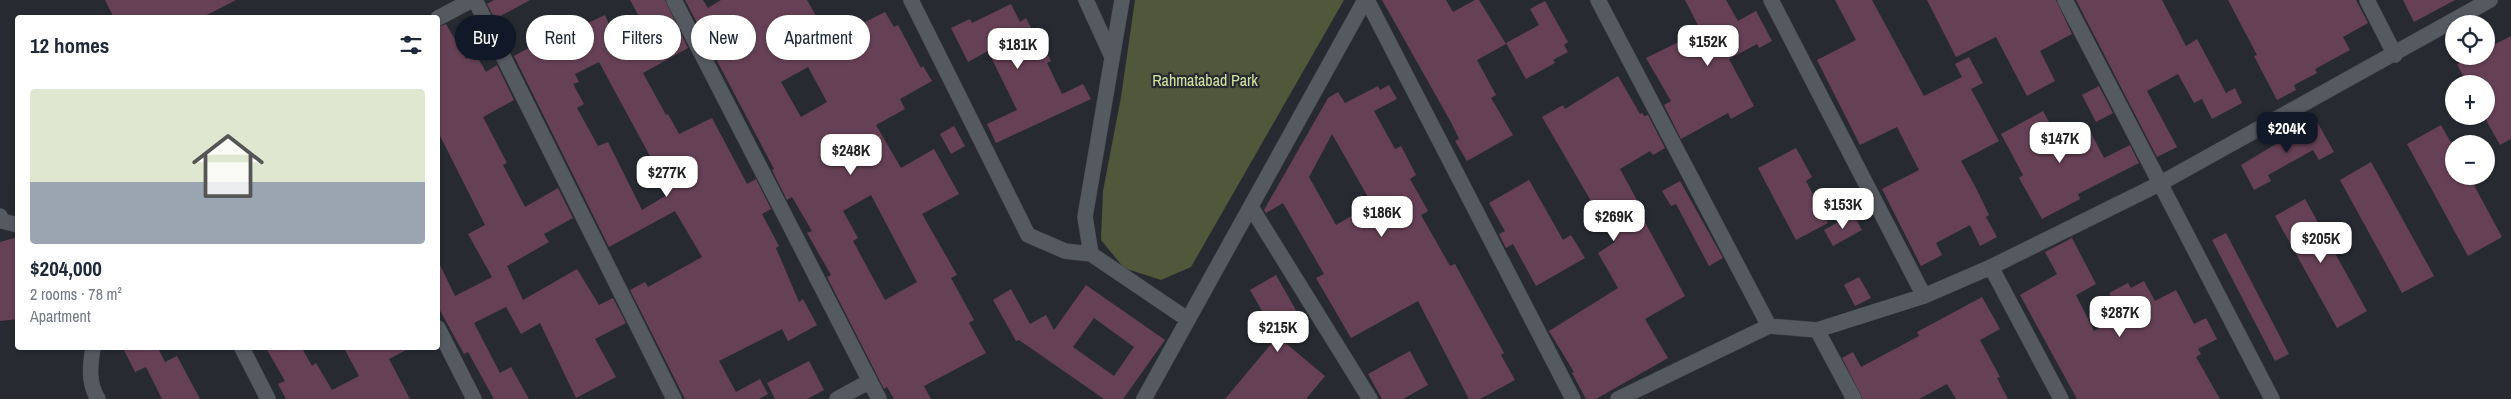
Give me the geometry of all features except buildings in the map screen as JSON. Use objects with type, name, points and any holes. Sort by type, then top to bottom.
[{"type":"street","points":[[440,17],[474,0],[674,399]]},
{"type":"street","points":[[674,0],[879,399]]},
{"type":"street","points":[[912,0],[1028,234],[1064,251],[1091,254],[1188,318]]},
{"type":"street","points":[[1086,0],[1112,57]]},
{"type":"street","points":[[1091,254],[1085,217],[1122,0]]},
{"type":"street","points":[[1144,399],[1366,0]]},
{"type":"street","points":[[1366,0],[1573,399]]},
{"type":"street","points":[[1598,0],[1769,326]]},
{"type":"street","points":[[1771,0],[1924,296]]},
{"type":"street","points":[[2065,0],[2272,399]]},
{"type":"street","points":[[2367,0],[2395,55]]},
{"type":"street","points":[[1618,399],[1769,326],[1817,330],[1924,296],[1991,267],[2161,183],[2395,55],[2490,0]]},
{"type":"street","points":[[1251,207],[1370,399]]},
{"type":"street","points":[[0,216],[2,221],[15,224]]},
{"type":"street","points":[[1991,267],[2062,399]]},
{"type":"street","points":[[1817,330],[1854,399]]},
{"type":"street","points":[[440,332],[474,399]]},
{"type":"street","points":[[93,350],[90,365],[92,389],[98,399]]},
{"type":"street","points":[[243,350],[268,399]]},
{"type":"street","points":[[836,399],[870,381]]},
{"type":"green space","name":"Rahmatabad Park","points":[[1135,0],[1344,0],[1191,267],[1161,280],[1124,268],[1101,240],[1103,191],[1121,97]]}]
